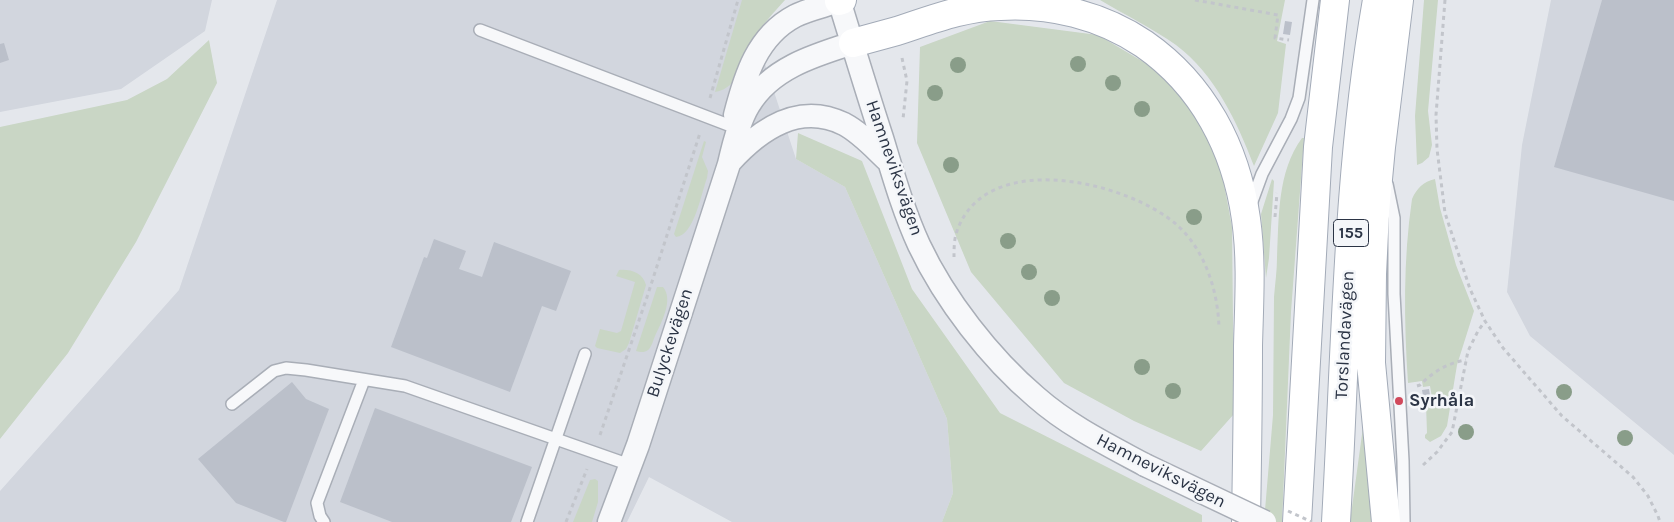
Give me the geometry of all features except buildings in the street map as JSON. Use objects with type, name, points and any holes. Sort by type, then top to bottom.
[{"type":"main road","name":"155","points":[[1297,522],[1318,147],[1324,82],[1336,0]]},
{"type":"main road","name":"Torslandavägen","points":[[1336,522],[1349,251],[1368,48],[1377,0]]},
{"type":"main road","points":[[1386,522],[1371,363],[1375,211],[1380,147],[1399,0]]},
{"type":"main road","points":[[853,43],[963,10],[998,6],[1044,6],[1085,16],[1134,38],[1162,57],[1203,102],[1217,124],[1228,148],[1238,179],[1246,220],[1249,263],[1246,522]]},
{"type":"street","name":"Hamneviksvägen","points":[[840,0],[902,201],[920,246],[969,326],[996,359],[1036,398],[1067,421],[1145,466],[1265,522]]},
{"type":"street","name":"Bulyckevägen","points":[[609,522],[630,465],[729,164],[744,81],[750,66],[757,53],[780,26],[795,17],[840,0]]},
{"type":"street","name":"Bulyckevägen","points":[[733,134],[758,92],[785,70],[800,62],[853,43]]},
{"type":"street","name":"Bulyckevägen","points":[[729,164],[746,146],[777,125],[795,117],[814,115],[845,125],[860,135],[889,161]]},
{"type":"lane","points":[[1246,220],[1262,174],[1291,118],[1298,98],[1313,0]]},
{"type":"lane","points":[[480,30],[705,115],[733,134]]},
{"type":"lane","points":[[1380,147],[1394,218],[1394,294],[1404,522]]},
{"type":"lane","points":[[527,522],[584,354]]},
{"type":"lane","points":[[232,404],[274,371],[286,368],[405,386],[630,465]]},
{"type":"lane","points":[[324,522],[320,516],[317,503],[364,380]]},
{"type":"path","points":[[566,522],[594,452],[648,294],[705,115],[738,0]]},
{"type":"path","points":[[1195,0],[1278,15],[1275,38],[1297,41]]},
{"type":"path","points":[[1445,0],[1436,106],[1437,148],[1445,213],[1470,289],[1485,321],[1502,348],[1562,416],[1634,477],[1648,496],[1660,522]]},
{"type":"path","points":[[896,31],[907,81],[904,127]]},
{"type":"path","points":[[949,252],[954,260],[957,231],[967,212],[983,196],[1002,186],[1036,180],[1061,180],[1106,190],[1130,198],[1160,212],[1178,226],[1192,242],[1202,258],[1216,295],[1219,335]]},
{"type":"path","points":[[1274,226],[1278,188]]},
{"type":"path","points":[[1419,468],[1437,452],[1452,432],[1468,351],[1474,337],[1485,321]]},
{"type":"path","points":[[1410,387],[1420,385],[1440,368],[1466,360]]},
{"type":"shaded area","points":[[0,0],[212,0],[205,31],[121,89],[0,112]]},
{"type":"shaded area","points":[[277,0],[744,0],[796,159],[845,187],[947,419],[953,493],[942,522],[732,522],[649,477],[627,522],[0,522],[0,491],[179,290]]},
{"type":"shaded area","points":[[1551,0],[1674,0],[1674,455],[1530,336],[1507,292],[1522,145]]},
{"type":"green space","points":[[742,0],[785,0],[755,37],[736,78],[723,90],[715,92]]},
{"type":"green space","points":[[1100,0],[1285,0],[1277,41],[1286,44],[1278,113],[1254,166],[1223,100],[1213,84],[1190,57],[1176,45],[1148,27]]},
{"type":"green space","points":[[1424,0],[1438,0],[1428,111],[1432,145],[1429,157],[1417,165],[1415,116]]},
{"type":"green space","points":[[990,21],[1098,35],[1152,67],[1197,111],[1221,168],[1232,227],[1234,414],[1201,451],[1134,421],[1064,383],[971,272],[917,143],[920,47]]},
{"type":"green space","points":[[209,40],[217,83],[136,242],[68,353],[0,439],[0,127],[127,100],[167,79]]},
{"type":"green space","points":[[798,133],[862,161],[912,289],[1000,413],[1202,515],[1202,522],[942,522],[953,493],[947,419],[845,187],[796,159]]},
{"type":"green space","points":[[1302,138],[1304,138],[1291,312],[1282,522],[1264,522],[1273,415],[1274,297],[1279,211],[1288,165]]},
{"type":"green space","points":[[704,141],[706,142],[702,157],[708,171],[707,178],[696,213],[688,230],[676,237],[674,234]]},
{"type":"green space","points":[[1272,179],[1274,181],[1266,278],[1261,214]]},
{"type":"green space","points":[[1435,179],[1440,208],[1456,265],[1474,311],[1457,365],[1447,426],[1441,436],[1430,442],[1425,438],[1425,435],[1427,433],[1426,404],[1433,403],[1430,386],[1423,387],[1422,381],[1408,383],[1405,291],[1412,199],[1421,186]]},
{"type":"green space","points":[[619,270],[628,270],[636,273],[642,277],[646,285],[629,343],[626,349],[620,353],[595,346],[600,329],[617,333],[621,331],[635,282],[616,276]]},
{"type":"green space","points":[[657,287],[663,287],[666,292],[667,305],[665,312],[649,349],[644,352],[636,351]]},
{"type":"green space","points":[[1363,427],[1374,522],[1350,522]]},
{"type":"green space","points":[[595,479],[598,481],[598,502],[592,522],[573,522],[590,480]]},
{"type":"place","name":"Syrhåla","points":[[1399,401]]}]
